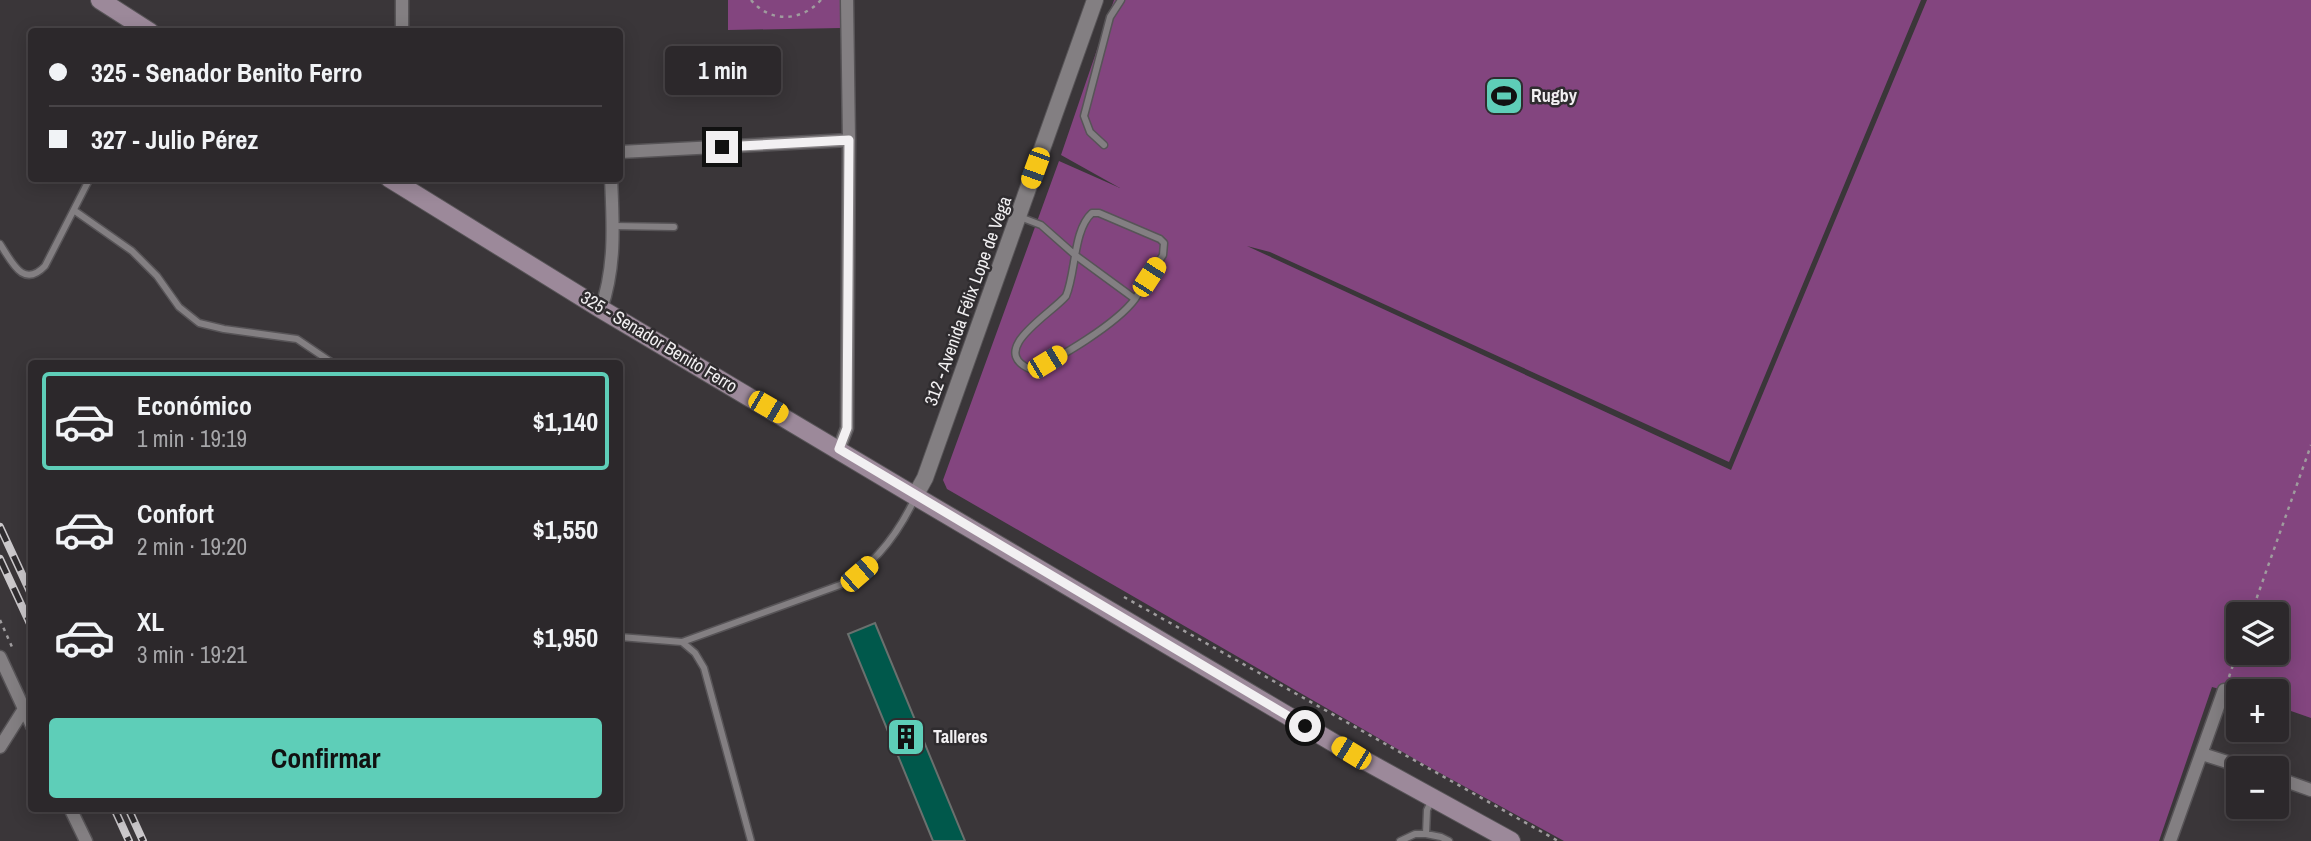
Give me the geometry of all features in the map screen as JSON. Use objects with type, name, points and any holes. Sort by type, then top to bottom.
[{"type":"main road","points":[[100,0],[144,28]]},
{"type":"main road","name":"325 - Senador Benito Ferro","points":[[397,182],[601,309],[915,496],[1351,753],[1511,841]]},
{"type":"street","points":[[402,0],[402,28]]},
{"type":"street","points":[[839,449],[847,428],[847,0]]},
{"type":"street","name":"312 - Avenida Félix Lope de Vega","points":[[915,496],[925,478],[1095,0]]},
{"type":"street","points":[[623,152],[849,140]]},
{"type":"street","points":[[601,309],[610,285],[612,268],[611,182]]},
{"type":"street","points":[[0,657],[28,718]]},
{"type":"street","points":[[2171,841],[2224,690]]},
{"type":"street","points":[[0,747],[24,709]]},
{"type":"street","points":[[2202,754],[2226,762]]},
{"type":"street","points":[[2289,782],[2311,790]]},
{"type":"street","points":[[72,812],[86,841]]},
{"type":"lane","points":[[1104,145],[1090,132],[1084,116],[1110,17],[1121,0]]},
{"type":"lane","points":[[0,244],[18,270],[29,277],[36,276],[45,266],[88,182]]},
{"type":"lane","points":[[75,211],[132,251],[157,276],[179,307],[199,323],[297,339],[328,360]]},
{"type":"lane","points":[[1091,213],[1099,213],[1164,243],[1163,255],[1135,299],[1116,320],[1047,362],[1030,369],[1020,365],[1014,357],[1014,346],[1021,337],[1066,296],[1075,255],[1091,213]]},
{"type":"lane","points":[[1018,216],[1041,225],[1075,255],[1135,299]]},
{"type":"lane","points":[[613,226],[674,227]]},
{"type":"lane","points":[[623,637],[682,642],[840,585],[873,562],[906,515],[915,496]]},
{"type":"lane","points":[[682,642],[695,653],[704,668],[751,841]]},
{"type":"lane","points":[[1426,834],[1426,810],[1433,798]]},
{"type":"lane","points":[[1400,841],[1415,834],[1441,837],[1449,841]]},
{"type":"path","points":[[751,0],[776,16],[792,17],[807,12],[821,0]]},
{"type":"path","points":[[755,5],[760,0]]},
{"type":"path","points":[[2255,602],[2311,445]]},
{"type":"path","points":[[1124,597],[1558,841]]},
{"type":"path","points":[[2224,690],[2233,665]]},
{"type":"shaded area","points":[[728,0],[841,0],[841,28],[728,30]]},
{"type":"shaded area","points":[[1114,0],[1921,0],[1729,462],[1270,252],[1247,246],[1731,470],[1927,0],[2311,0],[2311,718],[2289,710],[2289,679],[2226,679],[2226,691],[2212,687],[2159,841],[1564,841],[1420,762],[947,489],[943,480],[1059,161],[1120,188],[1061,155]]},
{"type":"building","name":"Talleres","points":[[875,623],[965,841],[933,841],[848,634]]},
{"type":"railway","points":[[0,527],[28,587]]},
{"type":"railway","points":[[0,559],[28,619]]},
{"type":"railway","points":[[116,812],[129,841]]},
{"type":"railway","points":[[130,812],[143,841]]},
{"type":"place","name":"Rugby","points":[[1504,96]]},
{"type":"place","name":"Talleres","points":[[906,737]]},
{"type":"route","points":[[722,147],[849,140],[847,428],[839,449],[1305,726]]}]
